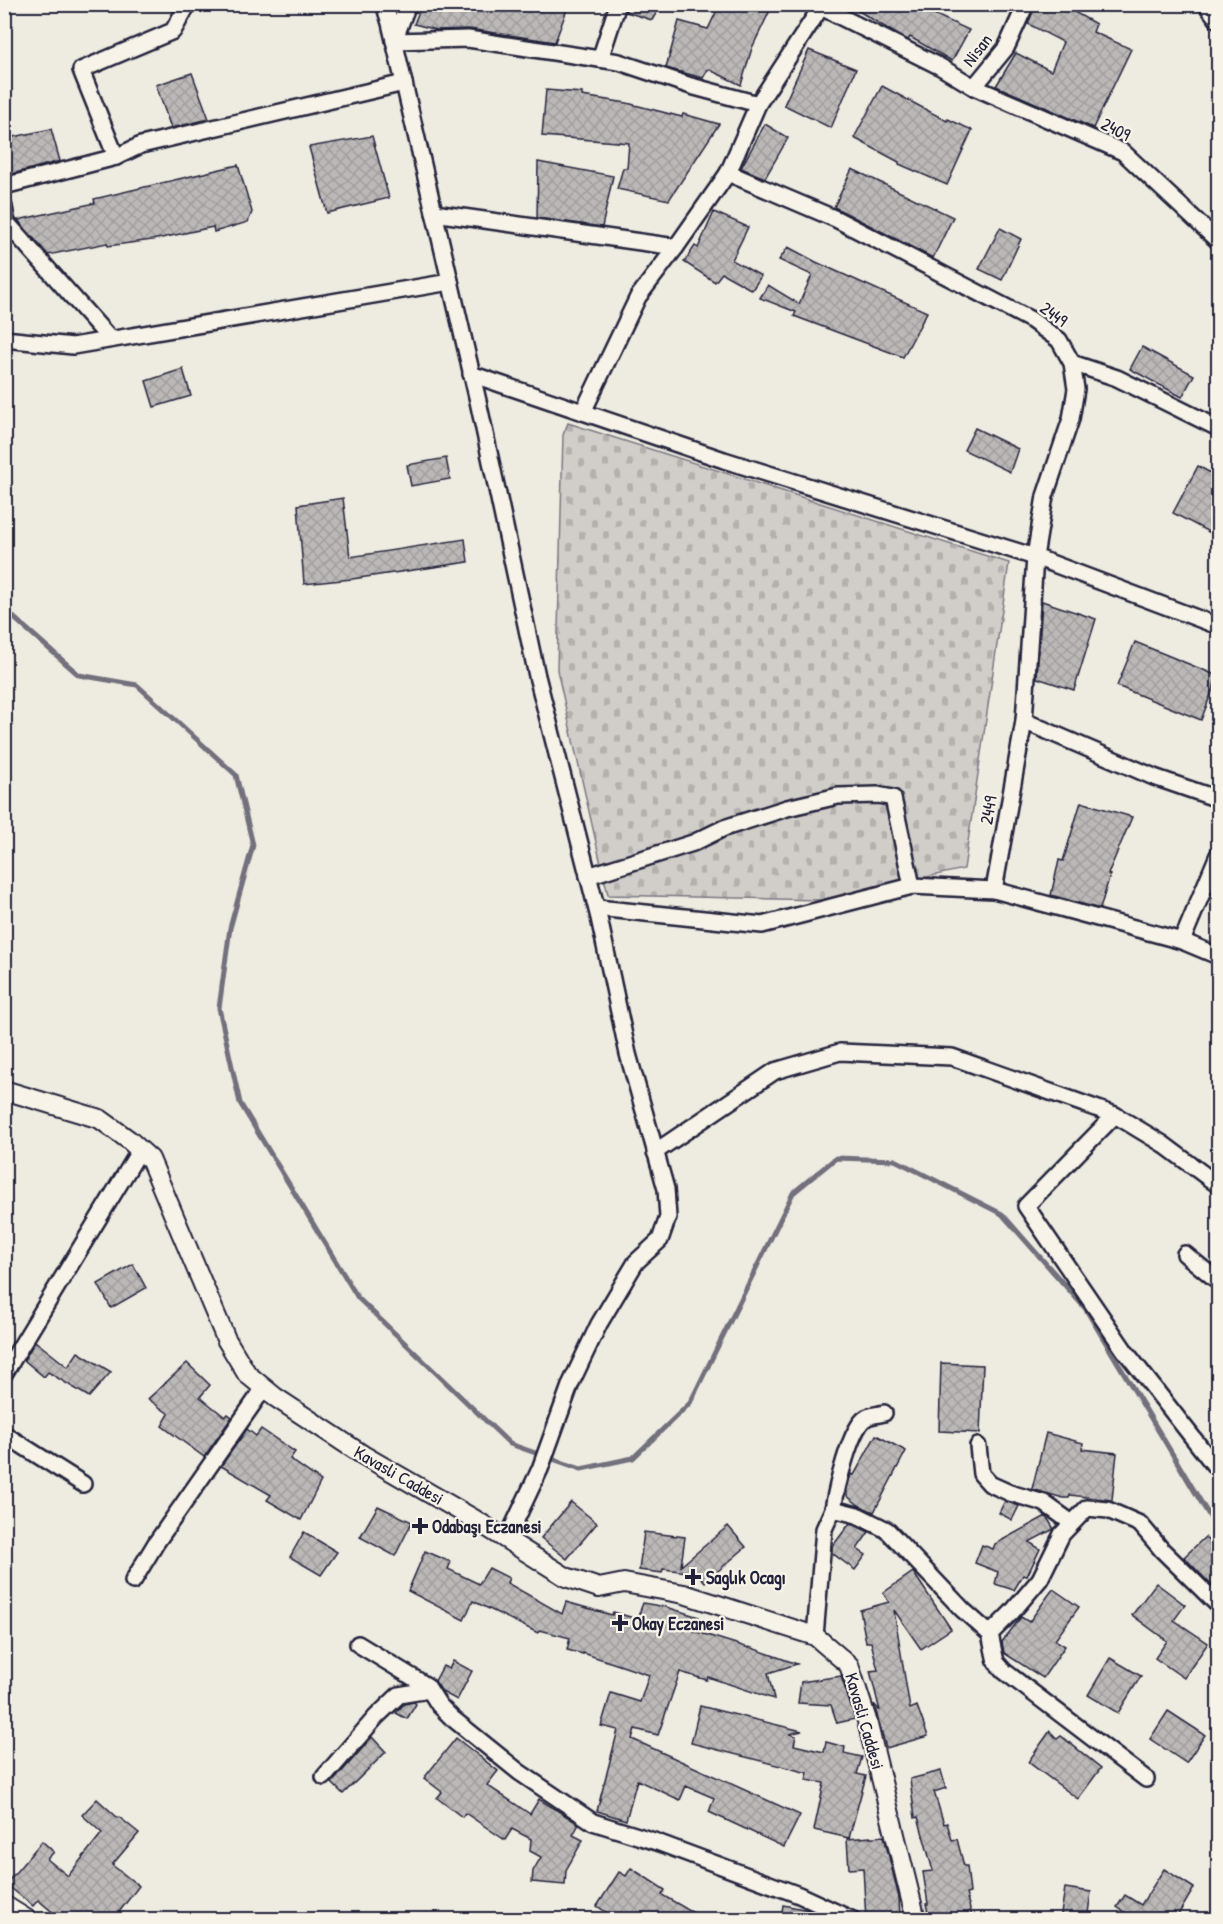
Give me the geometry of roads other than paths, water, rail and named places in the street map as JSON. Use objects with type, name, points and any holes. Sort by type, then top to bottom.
[{"type":"street","points":[[116,157],[81,70],[173,31],[188,4]]},
{"type":"street","points":[[384,4],[471,374],[537,676],[597,908],[628,1054],[666,1189],[668,1217],[660,1240],[636,1262],[599,1324],[571,1383],[540,1469],[507,1539]]},
{"type":"street","points":[[394,41],[408,4]]},
{"type":"street","points":[[600,59],[618,4]]},
{"type":"street","name":"Nisan","points":[[974,87],[1006,48],[1026,4]]},
{"type":"street","points":[[1206,4],[1218,20]]},
{"type":"street","points":[[583,412],[638,297],[728,173],[758,104],[822,6]]},
{"type":"street","name":"2409","points":[[822,6],[939,66],[974,87],[1123,152],[1218,241]]},
{"type":"street","points":[[394,41],[468,39],[619,62],[691,86],[758,104]]},
{"type":"street","points":[[4,186],[116,157],[141,145],[404,83]]},
{"type":"street","name":"2449","points":[[728,173],[836,219],[1031,320],[1059,340],[1072,363],[1076,389],[1071,419],[1045,496],[1035,557],[1024,721],[994,890]]},
{"type":"street","points":[[4,207],[7,223],[110,339]]},
{"type":"street","points":[[434,213],[676,247]]},
{"type":"street","points":[[4,339],[73,346],[450,282]]},
{"type":"street","points":[[1072,363],[1117,378],[1218,428]]},
{"type":"street","points":[[471,374],[724,460],[1035,557],[1218,626]]},
{"type":"street","points":[[1024,721],[1154,777],[1218,799]]},
{"type":"street","points":[[588,876],[693,843],[724,828],[787,808],[838,796],[878,795],[893,798],[912,886]]},
{"type":"street","points":[[1182,941],[1218,855]]},
{"type":"street","points":[[597,908],[762,925],[912,886],[994,890],[1182,941],[1218,956]]},
{"type":"street","points":[[655,1152],[775,1071],[840,1052],[952,1057],[1115,1115],[1163,1144],[1218,1185]]},
{"type":"street","name":"Kavasli Caddesi","points":[[4,1090],[100,1119],[150,1159],[226,1339],[247,1374],[264,1388],[363,1455],[507,1539],[566,1577],[599,1588],[624,1583],[684,1594],[815,1636],[849,1665],[866,1717],[916,1920]]},
{"type":"street","points":[[1115,1115],[1026,1206],[1125,1351],[1218,1470]]},
{"type":"street","points":[[4,1374],[140,1150]]},
{"type":"street","points":[[1185,1254],[1218,1281]]},
{"type":"street","points":[[133,1581],[156,1543],[264,1388]]},
{"type":"street","points":[[815,1636],[824,1528],[833,1509],[840,1478],[856,1429],[865,1418],[884,1413]]},
{"type":"street","points":[[4,1434],[83,1484]]},
{"type":"street","points":[[978,1446],[981,1474],[990,1484],[1010,1493],[1044,1503],[1072,1523]]},
{"type":"street","points":[[990,1634],[1040,1579],[1062,1534],[1087,1508],[1108,1510],[1140,1524],[1162,1550],[1218,1605]]},
{"type":"street","points":[[833,1509],[856,1515],[887,1530],[963,1610],[990,1634],[996,1662],[1004,1671],[1146,1779]]},
{"type":"street","points":[[358,1644],[429,1689],[439,1705],[452,1718],[519,1772],[593,1822],[657,1842],[799,1895],[853,1920]]},
{"type":"street","points":[[324,1777],[376,1717],[399,1695],[429,1689]]},
{"type":"street","points":[[4,1905],[28,1920]]},
{"type":"waterway","points":[[4,609],[79,675],[137,685],[236,775],[253,845],[230,928],[219,1008],[240,1103],[358,1298],[510,1444],[581,1469],[633,1458],[690,1403],[793,1193],[836,1158],[895,1160],[1002,1214],[1085,1308],[1213,1522],[1218,1526]]},
{"type":"place","name":"Odabaşı Eczanesi","points":[[420,1526]]},
{"type":"place","name":"Saglık Ocagı","points":[[693,1577]]},
{"type":"place","name":"Okay Eczanesi","points":[[620,1623]]}]
